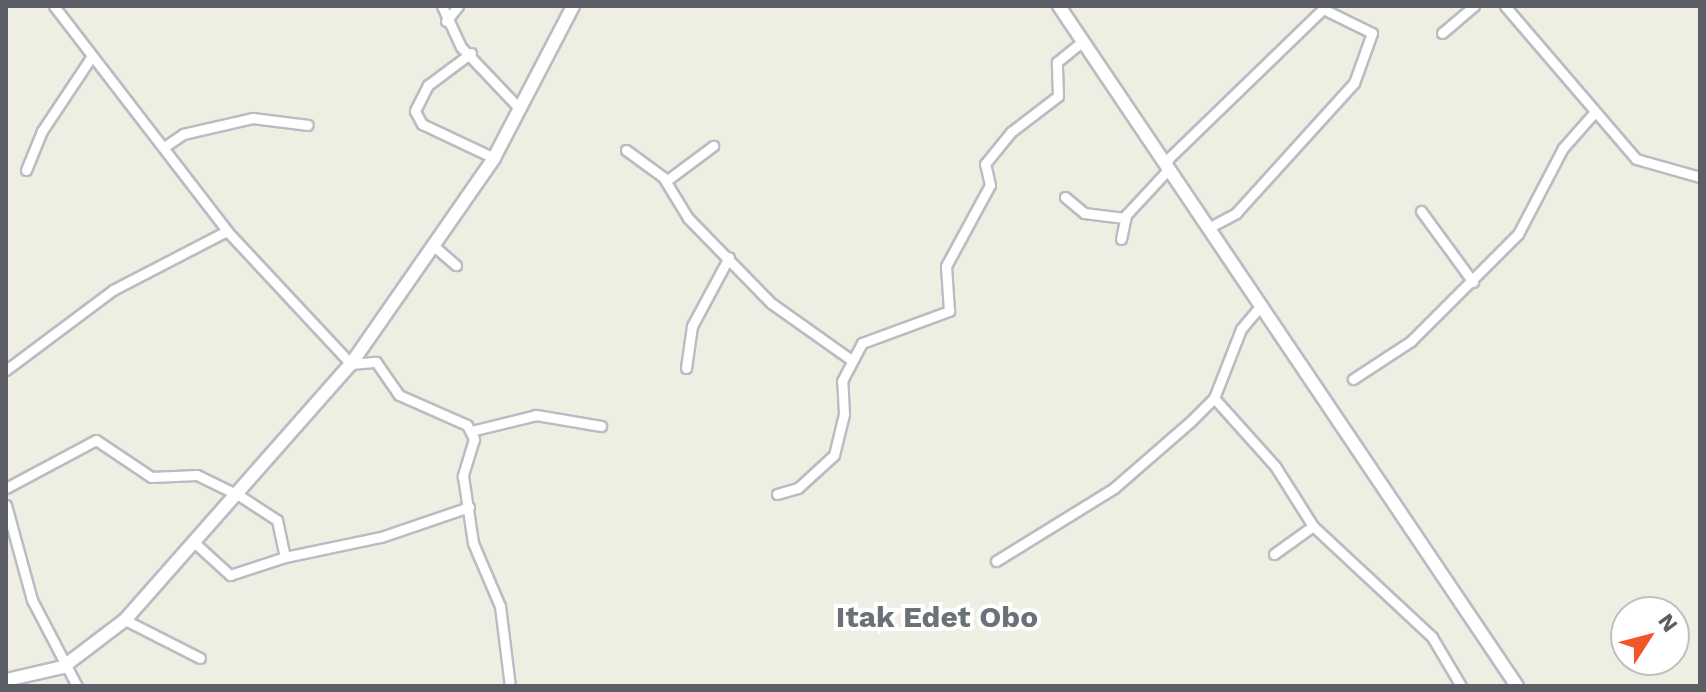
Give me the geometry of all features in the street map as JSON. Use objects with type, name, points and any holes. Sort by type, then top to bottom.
[{"type":"street","points":[[54,6],[90,59],[164,147],[227,231],[351,364]]},
{"type":"street","points":[[442,6],[446,21],[519,108]]},
{"type":"street","points":[[446,21],[458,6]]},
{"type":"street","points":[[6,680],[63,667],[125,620],[240,496],[351,364],[435,247],[494,158],[573,6]]},
{"type":"street","points":[[1059,6],[1168,159],[1260,306],[1517,686]]},
{"type":"street","points":[[1442,33],[1474,6]]},
{"type":"street","points":[[1505,6],[1593,114],[1636,159],[1700,177]]},
{"type":"street","points":[[1121,239],[1125,218],[1166,172],[1168,159],[1324,7],[1372,33],[1354,83],[1236,213],[1210,227]]},
{"type":"street","points":[[777,494],[798,488],[834,455],[850,359],[871,335],[949,311],[946,266],[990,185],[985,164],[1005,138],[1058,96],[1057,62],[1083,41]]},
{"type":"street","points":[[471,53],[428,85],[415,111],[422,124],[494,158]]},
{"type":"street","points":[[26,170],[42,131],[90,59]]},
{"type":"street","points":[[1353,379],[1411,341],[1518,234],[1563,148],[1593,114]]},
{"type":"street","points":[[164,147],[183,134],[253,118],[308,125]]},
{"type":"street","points":[[666,181],[713,146]]},
{"type":"street","points":[[626,150],[666,181],[680,208],[771,303],[850,359]]},
{"type":"street","points":[[1065,197],[1084,213],[1125,218]]},
{"type":"street","points":[[1421,211],[1473,282]]},
{"type":"street","points":[[6,370],[113,290],[227,231]]},
{"type":"street","points":[[435,247],[456,265]]},
{"type":"street","points":[[686,368],[692,326],[729,257]]},
{"type":"street","points":[[996,561],[1114,488],[1214,398],[1241,329],[1260,306]]},
{"type":"street","points":[[351,364],[376,362],[399,395],[471,431],[536,415],[601,426]]},
{"type":"street","points":[[1214,398],[1275,466],[1313,526],[1432,637],[1461,686]]},
{"type":"street","points":[[471,431],[463,471],[473,543],[500,606],[510,686]]},
{"type":"street","points":[[6,488],[96,440],[151,477],[197,475],[240,496],[277,520],[285,557]]},
{"type":"street","points":[[6,505],[32,600],[63,667],[77,686]]},
{"type":"street","points":[[197,545],[230,575],[285,557],[381,537],[469,507]]},
{"type":"street","points":[[1274,554],[1313,526]]},
{"type":"street","points":[[125,620],[200,658]]},
{"type":"district","name":"Itak Edet Obo","points":[[937,617]]}]
